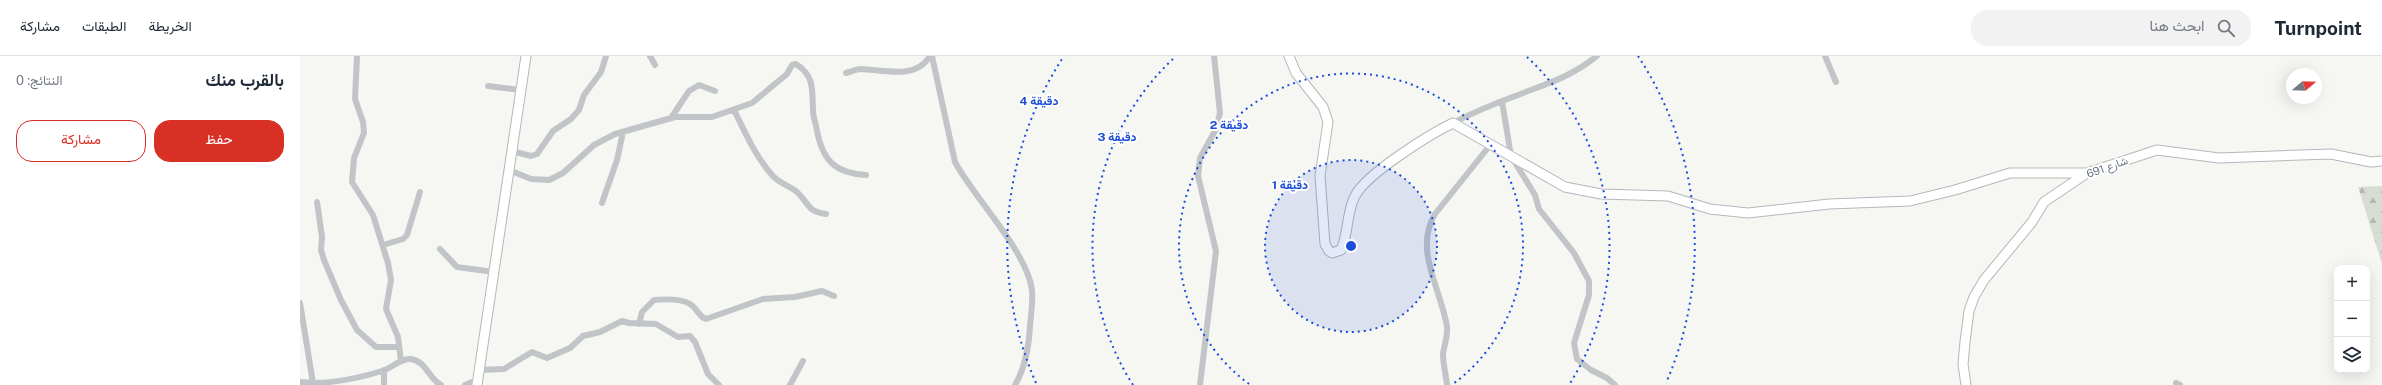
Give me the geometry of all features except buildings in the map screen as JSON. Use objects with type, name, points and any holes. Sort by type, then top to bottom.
[{"type":"street","points":[[358,56],[355,99],[363,122],[364,133],[354,158],[352,182],[370,209],[383,245],[391,280],[386,309],[398,337],[401,361]]},
{"type":"street","points":[[465,385],[477,383],[526,56]]},
{"type":"street","points":[[512,150],[531,156],[537,154],[553,131],[571,119],[579,110],[584,95],[601,72],[606,56]]},
{"type":"street","points":[[650,56],[655,65]]},
{"type":"street","points":[[846,73],[860,69],[884,72],[916,69],[926,64],[931,56]]},
{"type":"street","points":[[931,56],[955,162],[963,176],[1004,234],[1029,279],[1032,306],[1029,342],[1015,385]]},
{"type":"street","points":[[1200,385],[1216,251],[1198,171],[1200,158],[1216,129],[1220,113],[1214,56]]},
{"type":"street","points":[[1289,56],[1296,73],[1323,107],[1326,115],[1328,130],[1320,187],[1325,244],[1332,253],[1341,250],[1344,243],[1351,206],[1362,185],[1419,143],[1453,123],[1502,101],[1563,79],[1583,68],[1597,56]]},
{"type":"street","points":[[1825,56],[1836,82]]},
{"type":"street","points":[[509,170],[531,179],[548,180],[563,173],[594,145],[623,132],[671,118],[704,118],[734,110],[759,98],[787,74],[792,65],[796,64],[801,68],[814,88],[813,112],[819,141],[828,161],[847,171],[866,175]]},
{"type":"street","points":[[671,118],[689,92],[699,85],[715,91]]},
{"type":"street","points":[[488,86],[521,90]]},
{"type":"street","points":[[1502,101],[1510,156],[1535,195],[1539,209],[1574,252],[1589,280],[1589,295],[1574,343],[1577,358],[1591,370],[1615,385]]},
{"type":"street","points":[[734,110],[765,167],[774,177],[798,193],[814,212],[826,214]]},
{"type":"street","points":[[1453,123],[1565,187],[1582,192],[1617,195],[1668,196],[1710,209],[1748,213],[1829,204],[1910,201],[1955,190],[2010,173],[2087,173]]},
{"type":"street","points":[[602,203],[617,160],[623,132]]},
{"type":"street","points":[[1447,385],[1443,354],[1447,328],[1433,283],[1428,234],[1430,223],[1435,214],[1491,144]]},
{"type":"street","name":"شارع 691","points":[[1966,385],[1963,364],[1969,311],[1974,296],[1984,280],[2032,222],[2044,202],[2087,173],[2157,150],[2219,158],[2331,154],[2371,162],[2382,161]]},
{"type":"street","points":[[383,245],[403,239],[407,235],[420,192]]},
{"type":"street","points":[[317,202],[322,237],[321,250],[345,309],[357,330],[376,347],[400,347]]},
{"type":"street","points":[[440,249],[457,267],[494,272]]},
{"type":"street","points":[[639,324],[642,312],[654,300],[670,300],[690,304],[698,315],[706,319],[763,299],[795,297],[822,291],[834,296]]},
{"type":"street","points":[[300,303],[313,383]]},
{"type":"street","points":[[479,370],[504,369],[532,352],[547,358],[570,348],[583,336],[600,332],[622,321],[639,324],[656,324],[678,337],[690,336],[695,342],[700,360],[708,374],[719,385]]},
{"type":"street","points":[[300,382],[330,383],[384,370],[401,361],[412,359],[429,371],[439,385]]},
{"type":"street","points":[[790,385],[803,361]]},
{"type":"street","points":[[384,370],[384,385]]},
{"type":"green space","points":[[2382,186],[2382,264],[2358,187]]}]
